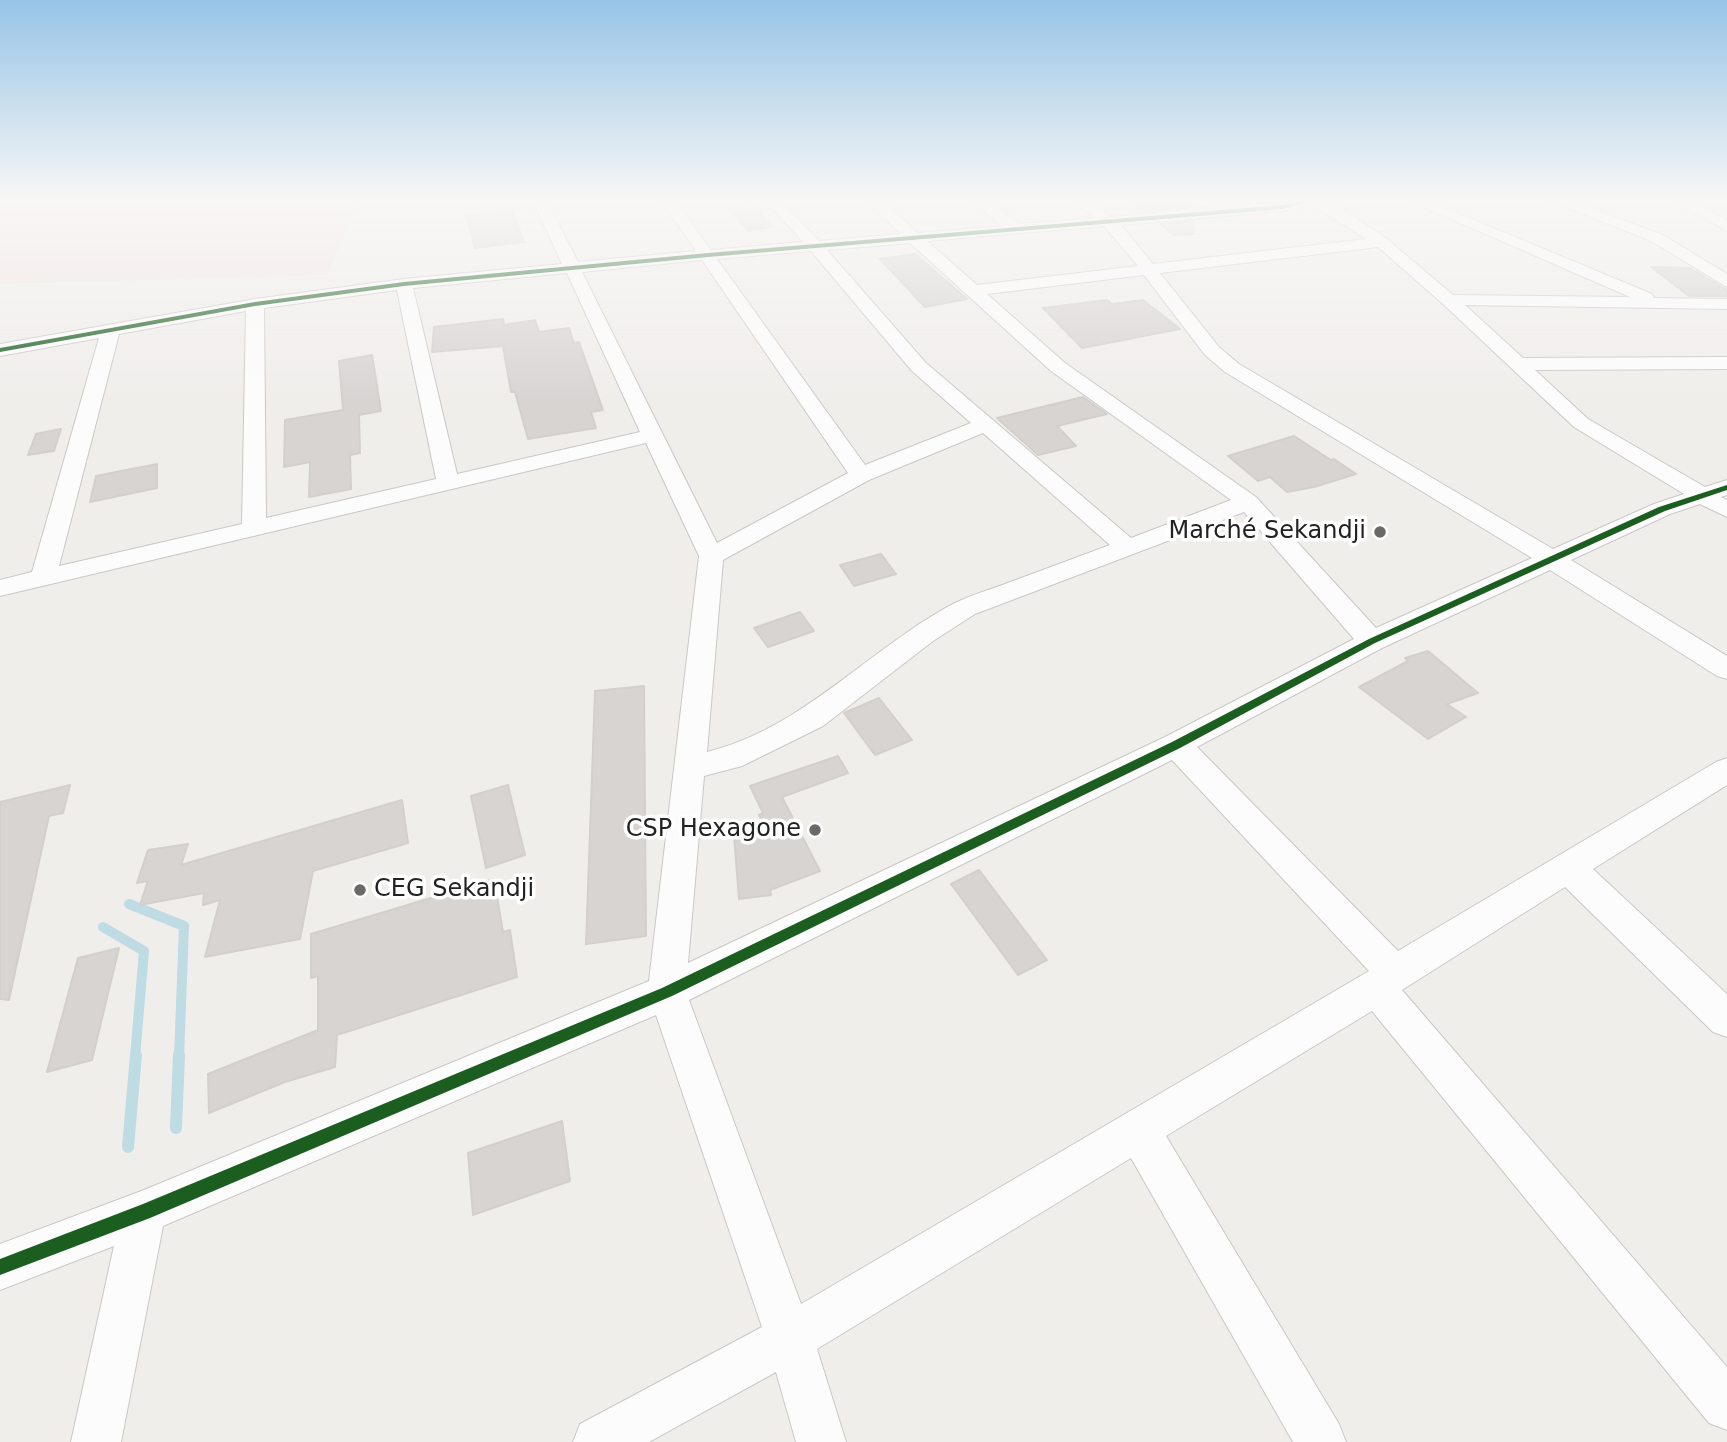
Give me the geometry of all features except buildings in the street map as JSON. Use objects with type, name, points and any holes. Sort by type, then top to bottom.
[{"type":"street","points":[[0,350],[255,304],[404,284],[597,266]]},
{"type":"street","points":[[716,266],[861,475]]},
{"type":"street","points":[[832,266],[919,367],[1129,549]]},
{"type":"street","points":[[945,266],[1058,367],[1248,502],[1372,641]]},
{"type":"street","points":[[1144,266],[1212,351],[1233,368],[1727,668]]},
{"type":"street","points":[[972,291],[1170,266]]},
{"type":"street","points":[[1409,266],[1581,423],[1719,498]]},
{"type":"street","points":[[1572,266],[1659,303]]},
{"type":"street","points":[[1705,266],[1727,282]]},
{"type":"street","points":[[570,269],[711,556],[667,992],[790,1338],[821,1442]]},
{"type":"street","points":[[404,284],[448,483]]},
{"type":"street","points":[[1449,300],[1727,304]]},
{"type":"street","points":[[254,529],[255,304]]},
{"type":"street","points":[[43,578],[111,329]]},
{"type":"street","points":[[1518,364],[1727,363]]},
{"type":"street","points":[[711,556],[861,475],[987,424]]},
{"type":"street","points":[[0,589],[653,435]]},
{"type":"street","points":[[0,1267],[144,1212],[667,992],[1175,745],[1372,641],[1662,509],[1719,498]]},
{"type":"street","points":[[691,768],[731,758],[813,718],[923,635],[967,608],[1248,502]]},
{"type":"street","points":[[1175,745],[1385,981],[1727,1405]]},
{"type":"street","points":[[598,1442],[790,1338],[1139,1131],[1567,867],[1722,779]]},
{"type":"street","points":[[1567,867],[1727,1019]]},
{"type":"street","points":[[1139,1131],[1321,1442]]},
{"type":"street","points":[[96,1442],[144,1212]]},
{"type":"shaded area","points":[[0,266],[331,266],[327,275],[0,284]]},
{"type":"waterway","points":[[129,904],[184,926],[179,1057]]},
{"type":"waterway","points":[[103,927],[144,951],[135,1057]]},
{"type":"waterway","points":[[128,1147],[136,1055]]},
{"type":"waterway","points":[[176,1128],[179,1055]]},
{"type":"cycle path","points":[[0,350],[255,304],[404,284],[590,266]]},
{"type":"cycle path","points":[[0,1267],[144,1212],[667,992],[1176,745],[1372,641],[1662,509],[1727,487]]},
{"type":"place","name":"Marché Sekandji","points":[[1380,532]]},
{"type":"place","name":"CSP Hexagone","points":[[815,830]]},
{"type":"place","name":"CEG Sekandji","points":[[360,890]]}]
